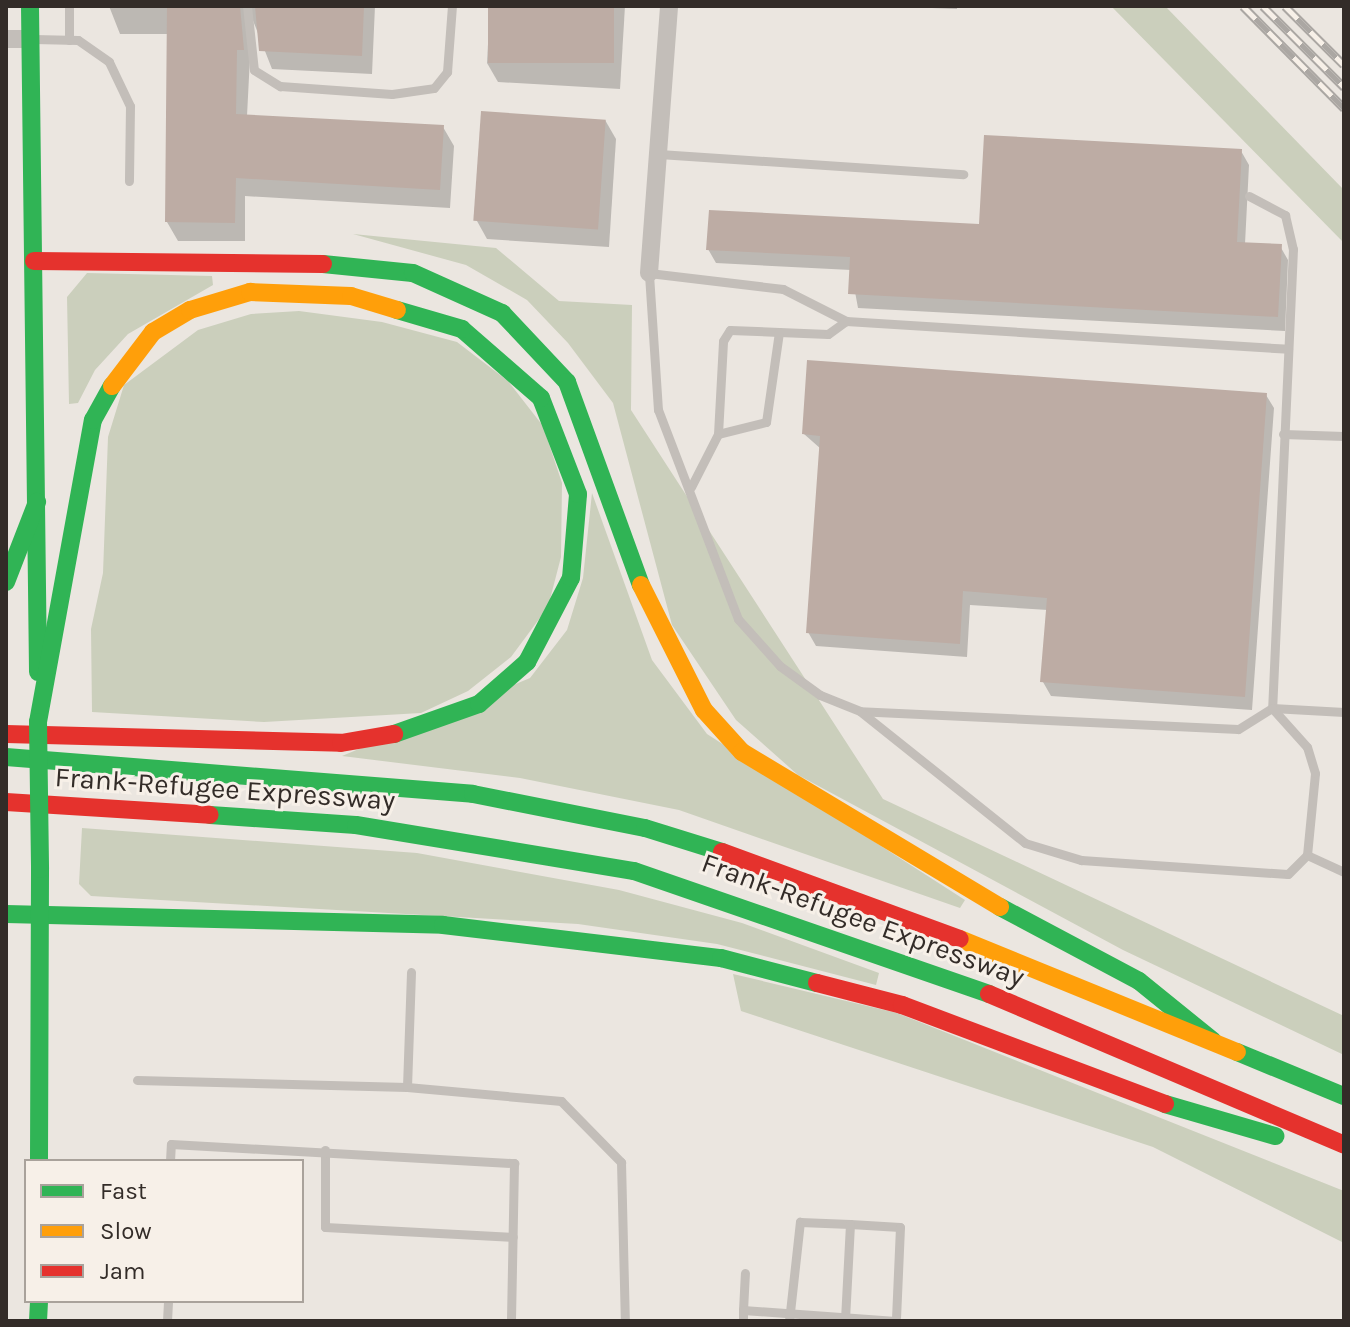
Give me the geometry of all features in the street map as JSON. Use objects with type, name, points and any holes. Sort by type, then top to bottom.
[{"type":"main road","points":[[30,6],[41,915],[39,1159]]},
{"type":"main road","points":[[34,261],[343,264],[413,273],[502,313],[567,382],[655,624],[704,710],[742,752],[946,879],[1139,981],[1213,1041]]},
{"type":"main road","points":[[6,734],[341,743],[447,719],[507,685],[563,602],[578,525],[573,468],[541,398],[506,360],[462,329],[351,296],[222,298],[153,332],[105,391],[85,454],[57,640],[38,722]]},
{"type":"main road","points":[[6,582],[37,502]]},
{"type":"main road","name":"Frank-Refugee Expressway","points":[[6,757],[360,781],[645,828],[834,887],[1344,1096]]},
{"type":"main road","name":"Frank-Refugee Expressway","points":[[6,802],[472,839],[689,885],[918,964],[1344,1145]]},
{"type":"main road","points":[[6,914],[443,925],[721,958],[902,1005],[1159,1102],[1344,1156]]},
{"type":"street","points":[[649,273],[669,6]]},
{"type":"street","points":[[6,39],[30,39]]},
{"type":"lane","points":[[69,6],[69,40]]},
{"type":"lane","points":[[247,6],[254,70],[280,86],[392,94],[434,88],[447,72],[452,6]]},
{"type":"lane","points":[[30,39],[69,40],[109,62],[130,106],[129,181]]},
{"type":"lane","points":[[659,154],[963,174]]},
{"type":"lane","points":[[1249,196],[1285,215],[1293,249],[1272,708],[1307,747],[1315,773],[1307,855],[1288,874],[1081,860],[1025,843],[860,711],[780,666],[738,619],[691,487],[658,410],[649,273],[783,289],[846,321],[1288,349]]},
{"type":"lane","points":[[691,487],[718,434],[723,341],[730,330],[828,334],[846,321]]},
{"type":"lane","points":[[718,434],[766,422],[779,332]]},
{"type":"lane","points":[[1283,434],[1344,436]]},
{"type":"lane","points":[[860,711],[1238,729],[1272,708],[1344,712]]},
{"type":"lane","points":[[1307,855],[1344,872]]},
{"type":"lane","points":[[407,1087],[411,972]]},
{"type":"lane","points":[[137,1080],[407,1087],[561,1101],[621,1162],[625,1321]]},
{"type":"lane","points":[[170,1159],[171,1144],[325,1150],[514,1163],[511,1321]]},
{"type":"lane","points":[[325,1150],[325,1227],[513,1237]]},
{"type":"lane","points":[[743,1310],[789,1317],[896,1319],[900,1227],[850,1224],[795,1226],[789,1317]]},
{"type":"lane","points":[[846,1318],[850,1224]]},
{"type":"lane","points":[[743,1321],[745,1273]]},
{"type":"green space","points":[[1111,6],[1165,6],[1344,190],[1344,243]]},
{"type":"green space","points":[[353,234],[496,248],[559,301],[632,305],[631,410],[883,799],[1344,1016],[1344,1055],[1123,950],[798,775],[736,720],[672,625],[613,403],[568,343],[527,300],[466,265]]},
{"type":"green space","points":[[87,273],[212,276],[213,285],[128,334],[95,370],[78,403],[69,404],[67,297]]},
{"type":"green space","points":[[299,311],[382,322],[457,342],[508,381],[543,426],[562,483],[561,557],[548,607],[511,657],[468,691],[421,713],[264,722],[92,712],[91,629],[103,573],[108,437],[124,385],[198,330],[251,314]]},
{"type":"green space","points":[[592,493],[652,660],[707,734],[965,900],[960,908],[679,810],[520,778],[342,756],[530,678],[567,630],[583,578]]},
{"type":"green space","points":[[82,828],[417,853],[619,890],[742,923],[879,973],[876,985],[717,944],[578,924],[91,896],[79,884]]},
{"type":"green space","points":[[733,974],[897,1013],[1344,1191],[1344,1243],[1153,1147],[741,1011]]},
{"type":"building","points":[[167,6],[240,6],[244,50],[237,50],[236,114],[444,125],[440,190],[236,178],[235,223],[165,222]]},
{"type":"building","points":[[255,6],[364,6],[362,56],[259,51]]},
{"type":"building","points":[[488,6],[614,6],[614,63],[488,63]]},
{"type":"building","points":[[481,111],[606,120],[598,229],[473,221]]},
{"type":"building","points":[[984,135],[1242,149],[1237,242],[1282,244],[1278,317],[848,294],[850,257],[706,250],[709,210],[979,224]]},
{"type":"building","points":[[807,360],[1267,393],[1245,697],[1040,682],[1047,598],[963,591],[960,644],[806,633],[820,436],[802,434]]},
{"type":"railway","points":[[1243,6],[1344,108]]},
{"type":"railway","points":[[1263,6],[1344,87]]},
{"type":"railway","points":[[1285,6],[1344,65]]},
{"type":"traffic: fast","points":[[30,6],[38,672]]},
{"type":"traffic: fast","points":[[323,264],[413,273],[502,313],[567,382],[641,585]]},
{"type":"traffic: fast","points":[[394,734],[479,704],[527,662],[571,578],[578,494],[541,398],[462,329],[397,310]]},
{"type":"traffic: fast","points":[[38,722],[93,420],[112,386]]},
{"type":"traffic: fast","points":[[6,582],[37,502]]},
{"type":"traffic: fast","points":[[38,722],[40,869]]},
{"type":"traffic: fast","points":[[6,757],[473,794],[645,828],[722,852]]},
{"type":"traffic: fast","points":[[210,815],[356,825],[634,871],[989,994]]},
{"type":"traffic: fast","points":[[39,1159],[40,869]]},
{"type":"traffic: fast","points":[[1000,907],[1139,981],[1213,1041]]},
{"type":"traffic: fast","points":[[6,914],[443,925],[721,958],[817,983]]},
{"type":"traffic: fast","points":[[1237,1052],[1344,1096]]},
{"type":"traffic: fast","points":[[1165,1104],[1275,1136]]},
{"type":"traffic: fast","points":[[38,1321],[39,1303]]},
{"type":"traffic: slow","points":[[112,386],[153,332],[190,310],[250,292],[351,296],[397,310]]},
{"type":"traffic: slow","points":[[641,585],[704,710],[742,752],[1000,907]]},
{"type":"traffic: slow","points":[[960,939],[1237,1052]]},
{"type":"traffic: jam","points":[[34,261],[323,264]]},
{"type":"traffic: jam","points":[[6,734],[341,743],[394,734]]},
{"type":"traffic: jam","points":[[6,802],[210,815]]},
{"type":"traffic: jam","points":[[722,852],[960,939]]},
{"type":"traffic: jam","points":[[817,983],[902,1005],[1165,1104]]},
{"type":"traffic: jam","points":[[989,994],[1344,1145]]}]
